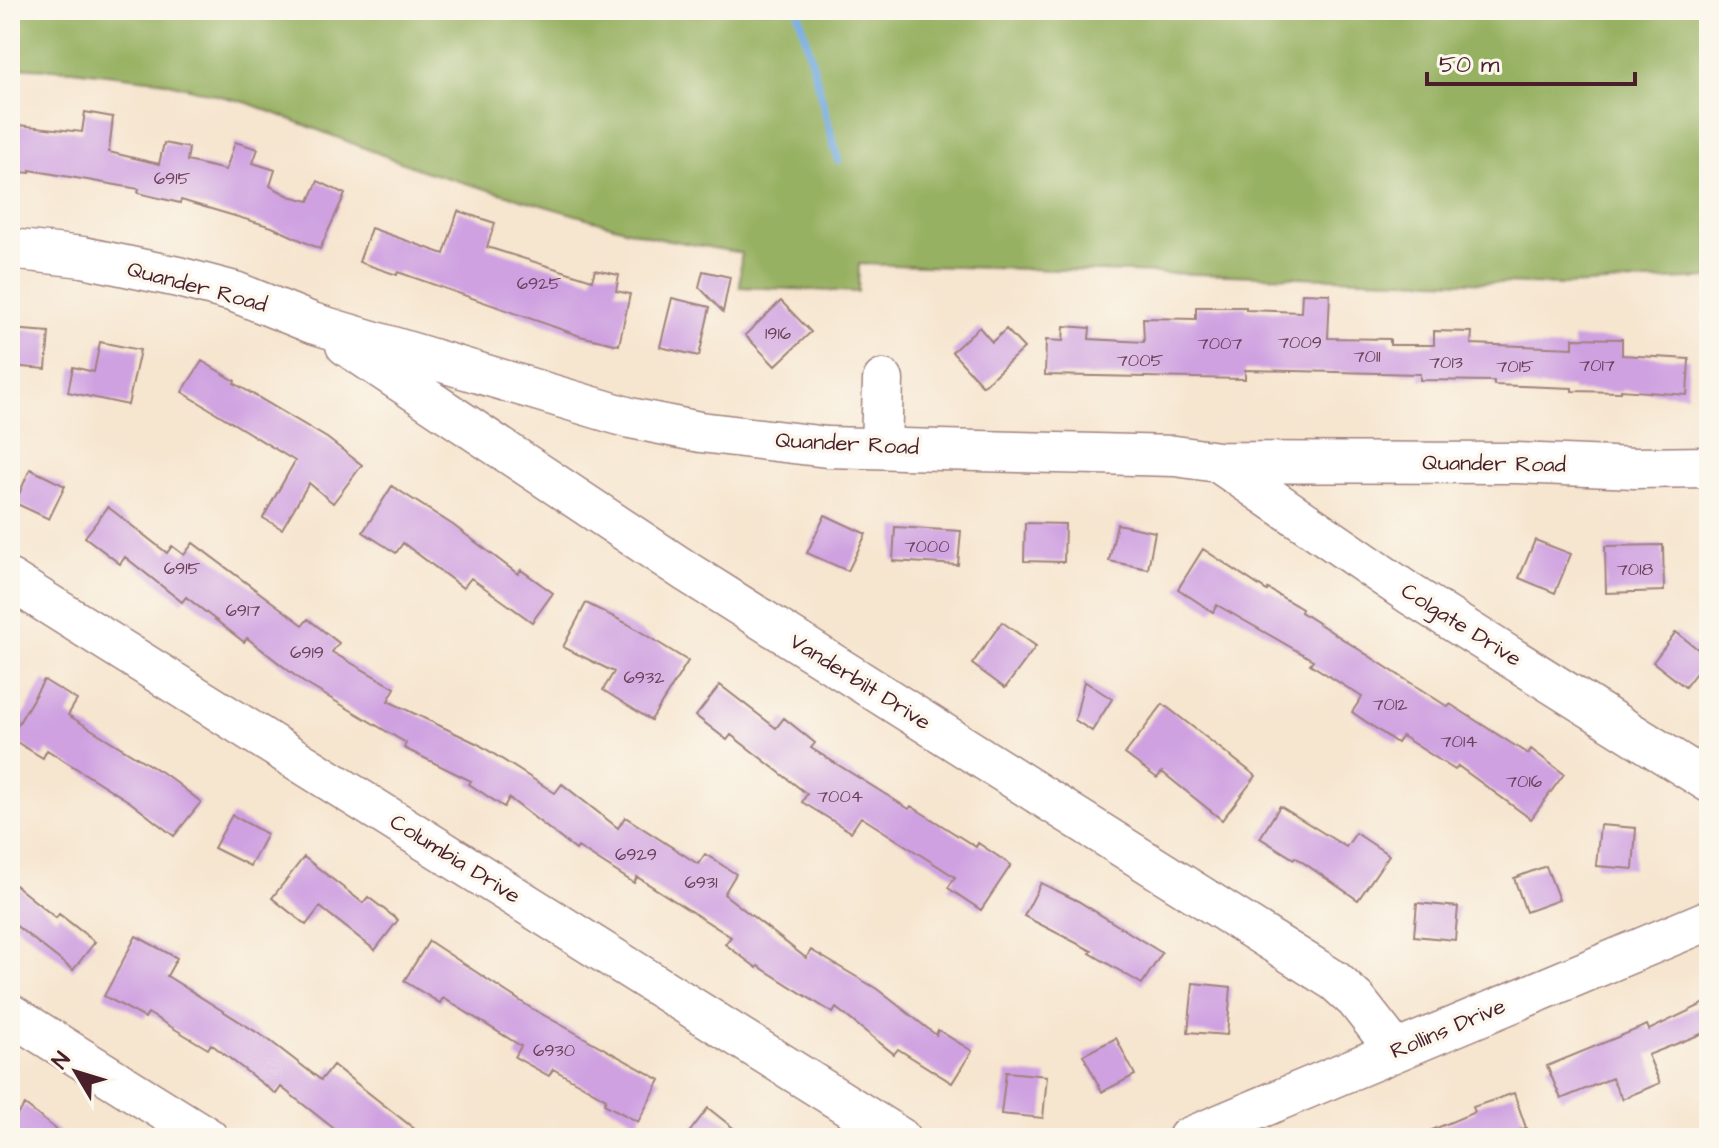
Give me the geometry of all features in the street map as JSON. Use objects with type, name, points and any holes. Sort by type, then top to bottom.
[{"type":"street","name":"Quander Road","points":[[10,249],[83,257],[178,277],[235,292],[312,323],[630,418],[732,436],[827,447],[1175,456],[1218,462],[1709,467]]},
{"type":"street","name":"Vanderbilt Drive","points":[[312,323],[687,572],[1335,981],[1356,1000],[1396,1051]]},
{"type":"street","points":[[881,448],[883,380]]},
{"type":"street","name":"Colgate Drive","points":[[1218,462],[1410,594],[1709,782]]},
{"type":"street","name":"Columbia Drive","points":[[10,580],[900,1138]]},
{"type":"street","name":"Rollins Drive","points":[[1188,1138],[1709,920]]},
{"type":"street","points":[[10,1014],[208,1138]]},
{"type":"green space","points":[[10,10],[1709,10],[1709,278],[1565,285],[859,264],[858,292],[740,287],[741,253],[652,237],[424,171],[248,103],[157,80],[72,70],[10,67]]},
{"type":"building","points":[[85,112],[113,117],[109,152],[159,164],[164,143],[189,148],[187,161],[226,170],[235,142],[258,149],[253,163],[275,170],[270,186],[289,196],[309,201],[318,181],[345,194],[320,249],[272,227],[181,200],[180,203],[138,193],[139,189],[30,170],[30,173],[10,171],[10,124],[82,132]]},
{"type":"building","points":[[458,211],[495,223],[487,247],[592,280],[595,270],[619,275],[616,291],[630,294],[619,345],[580,336],[398,272],[397,275],[359,262],[371,228],[444,254]]},
{"type":"building","points":[[703,271],[730,277],[723,312],[699,287]]},
{"type":"building","points":[[1302,293],[1330,294],[1328,338],[1390,339],[1390,345],[1434,345],[1434,331],[1472,332],[1471,344],[1573,348],[1573,338],[1622,339],[1622,355],[1689,359],[1687,395],[1621,390],[1572,391],[1572,388],[1494,385],[1494,381],[1420,380],[1420,374],[1245,370],[1245,379],[1045,375],[1046,340],[1063,341],[1064,326],[1090,328],[1089,339],[1144,342],[1143,318],[1196,319],[1196,307],[1301,312]]},
{"type":"building","points":[[672,298],[710,307],[699,356],[660,347]]},
{"type":"building","points":[[781,301],[811,332],[775,366],[745,335]]},
{"type":"building","points":[[979,327],[992,342],[1006,329],[1024,348],[983,386],[952,352]]},
{"type":"building","points":[[10,329],[49,332],[46,369],[10,366]]},
{"type":"building","points":[[100,342],[140,350],[128,405],[68,392],[73,367],[94,372]]},
{"type":"building","points":[[202,361],[327,438],[362,465],[333,503],[309,483],[282,529],[263,518],[295,461],[182,392]]},
{"type":"building","points":[[30,469],[65,486],[49,519],[15,503]]},
{"type":"building","points":[[392,486],[453,525],[518,574],[521,570],[553,593],[532,622],[471,578],[463,588],[403,543],[396,553],[363,532]]},
{"type":"building","points":[[108,507],[167,553],[172,546],[184,555],[193,543],[303,625],[308,619],[339,643],[332,652],[395,688],[388,701],[478,744],[555,793],[562,784],[618,828],[625,817],[698,864],[705,854],[736,874],[724,894],[806,958],[811,950],[877,989],[936,1035],[938,1030],[972,1051],[952,1083],[898,1049],[894,1054],[836,1008],[833,1013],[757,968],[725,944],[731,937],[637,877],[634,883],[578,847],[576,850],[509,798],[504,807],[469,784],[471,781],[404,748],[406,743],[303,682],[247,638],[244,642],[186,597],[182,602],[125,557],[120,564],[85,537]]},
{"type":"building","points":[[825,515],[866,534],[848,571],[807,553]]},
{"type":"building","points":[[1025,523],[1065,524],[1064,562],[1024,561]]},
{"type":"building","points":[[1117,524],[1155,532],[1148,569],[1109,561]]},
{"type":"building","points":[[895,527],[961,531],[958,565],[893,561]]},
{"type":"building","points":[[1535,540],[1571,554],[1555,593],[1519,578]]},
{"type":"building","points":[[1663,545],[1664,591],[1606,593],[1605,546]]},
{"type":"building","points":[[1203,549],[1267,591],[1302,609],[1301,612],[1448,707],[1450,704],[1528,754],[1531,749],[1564,774],[1531,819],[1458,766],[1455,770],[1402,736],[1397,743],[1352,712],[1362,697],[1310,664],[1313,660],[1217,605],[1213,612],[1178,589]]},
{"type":"building","points":[[586,603],[628,624],[688,661],[651,720],[603,690],[614,672],[563,647]]},
{"type":"building","points":[[1002,622],[1036,646],[1005,688],[972,664]]},
{"type":"building","points":[[1676,632],[1708,657],[1685,687],[1653,662]]},
{"type":"building","points":[[44,680],[77,700],[68,715],[169,777],[201,802],[174,836],[130,802],[47,750],[43,758],[10,738]]},
{"type":"building","points":[[1084,681],[1112,699],[1092,731],[1075,720]]},
{"type":"building","points":[[720,685],[776,728],[784,718],[815,743],[811,748],[909,809],[911,806],[1011,865],[981,910],[948,888],[955,877],[861,817],[851,832],[802,802],[807,794],[731,735],[727,740],[696,716]]},
{"type":"building","points":[[1163,704],[1256,776],[1222,820],[1162,772],[1157,778],[1125,754]]},
{"type":"building","points":[[1280,806],[1346,847],[1356,833],[1389,855],[1358,900],[1295,857],[1260,838]]},
{"type":"building","points":[[232,815],[267,834],[250,866],[214,848]]},
{"type":"building","points":[[1600,825],[1636,828],[1633,869],[1596,866]]},
{"type":"building","points":[[304,857],[363,903],[368,897],[398,920],[375,950],[320,907],[306,925],[272,898]]},
{"type":"building","points":[[1546,866],[1559,900],[1526,912],[1514,878]]},
{"type":"building","points":[[10,881],[56,918],[59,914],[95,942],[73,970],[10,921]]},
{"type":"building","points":[[1041,883],[1078,901],[1162,953],[1142,984],[1090,953],[1092,951],[1024,916]]},
{"type":"building","points":[[1417,903],[1458,907],[1455,940],[1414,936]]},
{"type":"building","points":[[136,936],[177,958],[167,976],[269,1040],[321,1080],[333,1065],[426,1138],[346,1138],[281,1087],[276,1094],[211,1044],[208,1049],[148,1013],[145,1018],[104,996]]},
{"type":"building","points":[[429,941],[531,1008],[660,1080],[638,1122],[604,1104],[606,1099],[553,1069],[549,1076],[515,1057],[521,1046],[443,998],[440,1003],[404,981]]},
{"type":"building","points":[[1193,983],[1231,987],[1227,1035],[1188,1032]]},
{"type":"building","points":[[1709,1001],[1709,1031],[1648,1055],[1660,1083],[1622,1099],[1612,1078],[1561,1099],[1547,1066],[1647,1025],[1649,1030]]},
{"type":"building","points":[[1116,1038],[1135,1075],[1102,1092],[1083,1055]]},
{"type":"building","points":[[1006,1072],[1047,1076],[1043,1118],[1001,1114]]},
{"type":"building","points":[[1514,1093],[1526,1128],[1498,1138],[1413,1138],[1475,1112],[1473,1107]]},
{"type":"building","points":[[25,1105],[67,1138],[10,1138],[10,1124]]},
{"type":"building","points":[[708,1108],[746,1138],[685,1138]]},
{"type":"waterway","points":[[798,10],[838,160]]}]
